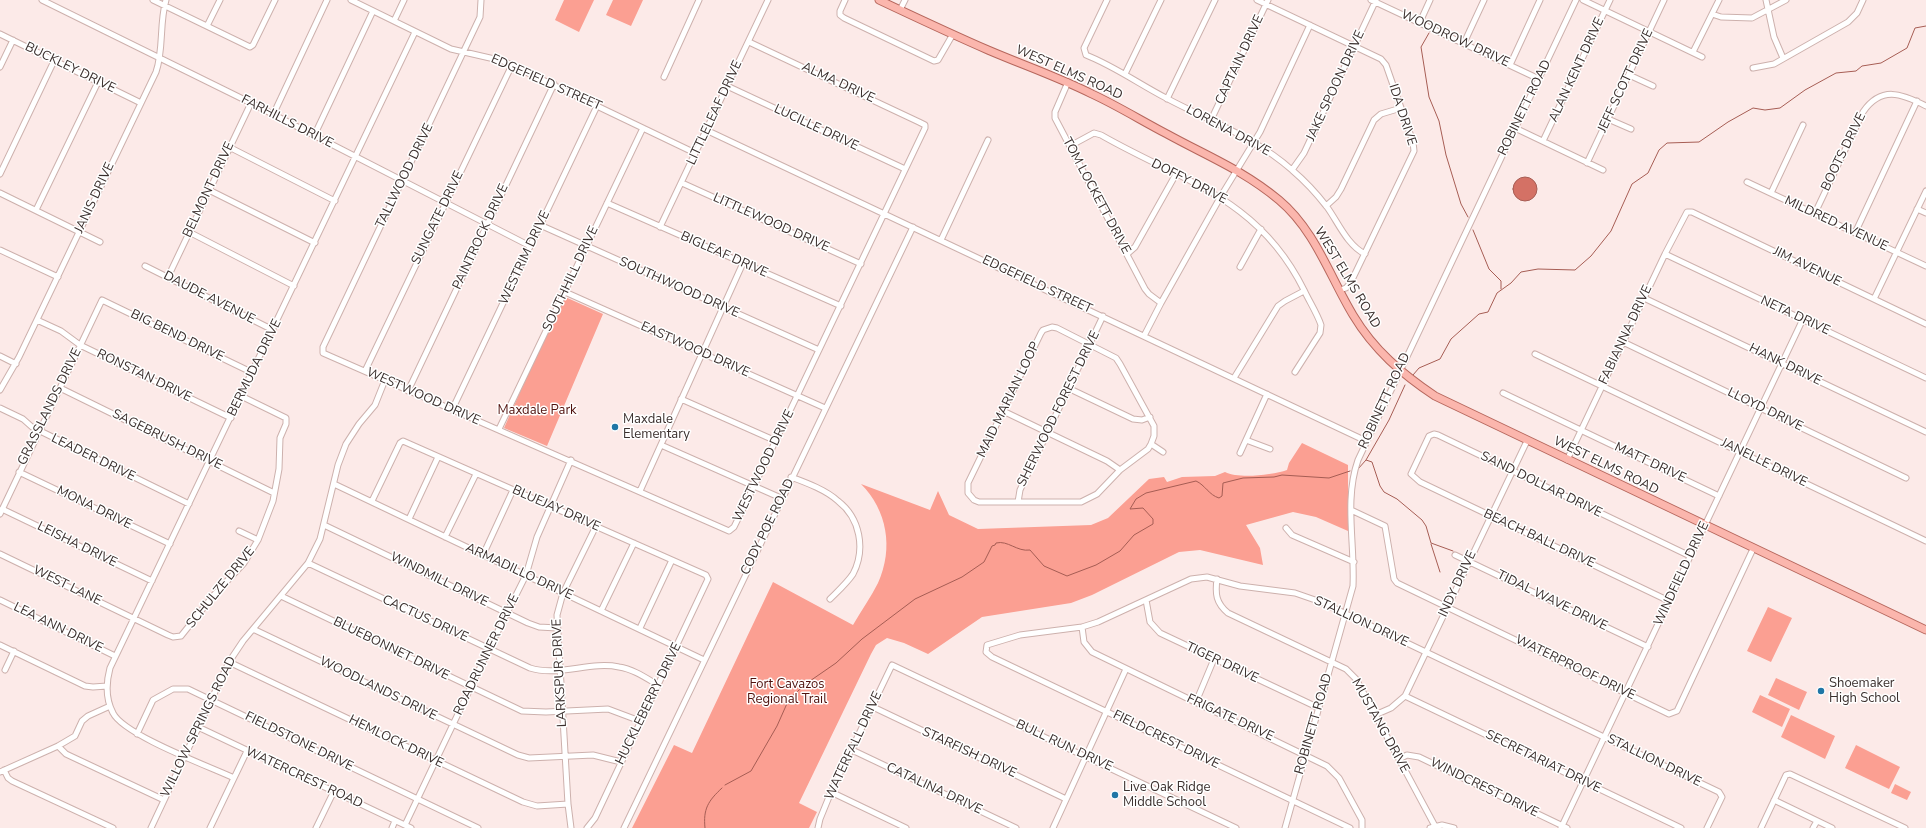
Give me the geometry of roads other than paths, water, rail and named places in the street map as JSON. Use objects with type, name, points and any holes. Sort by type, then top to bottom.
[{"type":"main road","name":"WEST ELMS ROAD","points":[[879,0],[987,50],[1068,82],[1094,94],[1177,140],[1237,169],[1286,207],[1310,238],[1352,314],[1365,333],[1399,371],[1435,396],[1566,460],[1926,630]]},
{"type":"street","name":"FARHILLS DRIVE","points":[[42,0],[251,103],[530,246]]},
{"type":"street","points":[[153,0],[248,47],[252,46],[275,0]]},
{"type":"street","name":"JANIS DRIVE","points":[[0,390],[16,364],[156,72],[159,58],[161,23],[166,0]]},
{"type":"street","points":[[207,26],[220,0]]},
{"type":"street","points":[[273,115],[327,0]]},
{"type":"street","name":"EDGEFIELD STREET","points":[[351,0],[451,49],[464,53],[496,58],[512,65],[695,153]]},
{"type":"street","points":[[394,21],[404,0]]},
{"type":"street","name":"TALLWOOD DRIVE","points":[[323,350],[464,53],[480,17],[481,0]]},
{"type":"street","points":[[664,77],[699,0]]},
{"type":"street","name":"LITTLELEAF DRIVE","points":[[660,227],[768,0]]},
{"type":"street","points":[[845,0],[840,11],[840,15],[844,18],[934,61],[938,60],[942,55],[953,34]]},
{"type":"street","points":[[900,10],[905,0]]},
{"type":"street","name":"LORENA DRIVE","points":[[1107,0],[1084,48],[1084,53],[1125,74],[1167,99],[1255,142],[1292,170],[1326,206],[1354,247],[1365,254]]},
{"type":"street","points":[[1125,74],[1161,0]]},
{"type":"street","points":[[1167,99],[1215,0]]},
{"type":"street","name":"IDA DRIVE","points":[[1257,0],[1267,2],[1384,62],[1413,142],[1414,151],[1365,254],[1351,282],[1346,288],[1340,290]]},
{"type":"street","points":[[1420,22],[1430,0]]},
{"type":"street","points":[[1464,43],[1484,0]]},
{"type":"street","points":[[1510,65],[1540,0]]},
{"type":"street","name":"ROBINETT ROAD","points":[[1285,828],[1353,586],[1354,562],[1351,510],[1352,479],[1366,441],[1576,0]]},
{"type":"street","points":[[1583,0],[1702,56]]},
{"type":"street","name":"ALAN KENT DRIVE","points":[[1543,141],[1610,0]]},
{"type":"street","name":"JEFF SCOTT DRIVE","points":[[1587,163],[1664,0]]},
{"type":"street","points":[[1693,52],[1719,0]]},
{"type":"street","points":[[1766,0],[1774,37],[1783,58]]},
{"type":"street","points":[[1712,14],[1721,17],[1752,18],[1786,0]]},
{"type":"street","points":[[1753,68],[1767,66],[1851,20],[1857,13],[1863,0]]},
{"type":"street","name":"WOODROW DRIVE","points":[[1374,1],[1539,79]]},
{"type":"street","name":"JAKE SPOON DRIVE","points":[[1292,170],[1304,153],[1374,1]]},
{"type":"street","name":"CAPTAIN DRIVE","points":[[1212,120],[1267,2]]},
{"type":"street","points":[[314,136],[373,11]]},
{"type":"street","points":[[1144,336],[1221,196],[1255,142],[1310,25]]},
{"type":"street","name":"BERMUDA DRIVE","points":[[110,706],[107,699],[107,686],[110,668],[115,656],[253,373],[416,32]]},
{"type":"street","name":"BUCKLEY DRIVE","points":[[0,34],[141,103]]},
{"type":"street","points":[[0,67],[13,40]]},
{"type":"street","name":"ALMA DRIVE","points":[[748,42],[920,122],[925,127]]},
{"type":"street","points":[[0,174],[54,61]]},
{"type":"street","name":"SUNGATE DRIVE","points":[[365,371],[512,65]]},
{"type":"street","points":[[1629,75],[1653,86]]},
{"type":"street","points":[[36,210],[98,82]]},
{"type":"street","name":"TOM LOCKETT DRIVE","points":[[1068,82],[1055,115],[1149,294],[1161,303]]},
{"type":"street","name":"PAINTROCK DRIVE","points":[[408,391],[554,84]]},
{"type":"street","name":"LUCILLE DRIVE","points":[[727,86],[904,169]]},
{"type":"street","name":"BOOTS DRIVE","points":[[1815,213],[1862,112],[1875,98],[1892,94],[1917,101],[1926,106]]},
{"type":"street","points":[[1855,233],[1917,101]]},
{"type":"street","name":"BELMONT DRIVE","points":[[168,277],[251,103]]},
{"type":"street","name":"WESTRIM DRIVE","points":[[452,410],[597,106]]},
{"type":"street","points":[[1326,206],[1336,197],[1341,189],[1374,120],[1381,114],[1401,108]]},
{"type":"street","points":[[1608,119],[1631,129]]},
{"type":"street","points":[[1771,193],[1804,125]]},
{"type":"street","name":"WESTWOOD DRIVE","points":[[323,350],[326,355],[571,460],[729,531],[734,527],[798,396],[925,127]]},
{"type":"street","name":"SOUTHHILL DRIVE","points":[[499,429],[643,128]]},
{"type":"street","points":[[1515,128],[1603,170]]},
{"type":"street","name":"EDGEFIELD STREET","points":[[706,130],[1366,441]]},
{"type":"street","name":"DOFFY DRIVE","points":[[1070,146],[1090,135],[1098,134],[1221,196],[1243,212],[1261,229],[1281,251],[1320,322],[1321,329],[1295,372]]},
{"type":"street","points":[[941,240],[988,140]]},
{"type":"street","points":[[230,147],[335,201]]},
{"type":"street","points":[[1127,254],[1135,247],[1176,174]]},
{"type":"street","name":"MILDRED AVENUE","points":[[1746,182],[1926,266]]},
{"type":"street","name":"LITTLEWOOD DRIVE","points":[[682,183],[861,264]]},
{"type":"street","points":[[209,190],[315,243]]},
{"type":"street","points":[[1874,299],[1926,191]]},
{"type":"street","points":[[0,193],[100,242]]},
{"type":"street","name":"BIGLEAF DRIVE","points":[[607,203],[841,306]]},
{"type":"street","points":[[1917,209],[1926,213]]},
{"type":"street","name":"FABIANNA DRIVE","points":[[1566,460],[1665,254],[1687,212]]},
{"type":"street","name":"JIM AVENUE","points":[[1687,212],[1692,212],[1926,324]]},
{"type":"street","name":"SOUTHWOOD DRIVE","points":[[540,225],[586,247],[819,350]]},
{"type":"street","name":"CODY POE ROAD","points":[[624,828],[912,226]]},
{"type":"street","points":[[1240,266],[1261,229]]},
{"type":"street","points":[[189,232],[294,286]]},
{"type":"street","points":[[0,250],[58,277]]},
{"type":"street","name":"NETA DRIVE","points":[[1665,254],[1926,378]]},
{"type":"street","points":[[640,491],[743,263]]},
{"type":"street","name":"DAUDE AVENUE","points":[[145,266],[273,330]]},
{"type":"street","points":[[1234,378],[1278,306],[1304,291]]},
{"type":"street","name":"EASTWOOD DRIVE","points":[[565,292],[825,408]]},
{"type":"street","name":"HANK DRIVE","points":[[1644,298],[1926,432]]},
{"type":"street","name":"GRASSLANDS DRIVE","points":[[1,511],[101,301]]},
{"type":"street","name":"BIG BEND DRIVE","points":[[101,301],[104,301],[253,373]]},
{"type":"street","name":"SHERWOOD FOREST DRIVE","points":[[1018,502],[1020,490],[1103,316]]},
{"type":"street","name":"RONSTAN DRIVE","points":[[37,320],[61,331],[80,345],[231,418]]},
{"type":"street","name":"WINDFIELD DRIVE","points":[[1564,827],[1604,737],[1803,320]]},
{"type":"street","name":"MAID MARIAN LOOP","points":[[1052,327],[1109,353],[1120,364],[1150,417],[1154,431],[1151,444],[1120,470],[1097,494],[1087,500],[1081,502],[978,502],[968,493],[968,484],[1004,411],[1043,330],[1052,327]]},
{"type":"street","name":"LLOYD DRIVE","points":[[1623,342],[1906,478]]},
{"type":"street","name":"JANELLE DRIVE","points":[[1535,354],[1926,541]]},
{"type":"street","points":[[0,356],[16,364]]},
{"type":"street","name":"WILLOW SPRINGS ROAD","points":[[151,828],[229,662],[314,554],[324,525],[340,458],[346,444],[359,424],[375,405],[385,380]]},
{"type":"street","name":"SAGEBRUSH DRIVE","points":[[60,388],[274,493]]},
{"type":"street","points":[[1068,388],[1133,419],[1142,420],[1150,417]]},
{"type":"street","name":"MATT DRIVE","points":[[1503,393],[1719,496]]},
{"type":"street","points":[[1240,453],[1267,394]]},
{"type":"street","name":"SCHULZE DRIVE","points":[[134,618],[168,636],[181,636],[213,596],[244,563],[258,540],[271,510],[279,469],[280,438],[286,420],[285,417],[241,396]]},
{"type":"street","points":[[682,399],[776,440]]},
{"type":"street","name":"LEADER DRIVE","points":[[0,408],[23,419],[29,426],[189,504]]},
{"type":"street","points":[[1004,411],[1107,461],[1120,470]]},
{"type":"street","name":"SAND DOLLAR DRIVE","points":[[1412,474],[1429,436],[1434,434],[1690,556]]},
{"type":"street","points":[[1246,440],[1270,450]]},
{"type":"street","name":"INDY DRIVE","points":[[1375,714],[1391,708],[1405,696],[1527,441]]},
{"type":"street","name":"BLUEJAY DRIVE","points":[[372,501],[402,442],[706,575],[708,579]]},
{"type":"street","points":[[1151,444],[1163,452]]},
{"type":"street","points":[[661,445],[781,498]]},
{"type":"street","points":[[409,519],[438,457]]},
{"type":"street","name":"ROADRUNNER DRIVE","points":[[405,825],[506,613],[526,575],[534,545],[571,460]]},
{"type":"street","name":"MONA DRIVE","points":[[19,472],[170,544]]},
{"type":"street","points":[[445,537],[476,474]]},
{"type":"street","name":"BEACH BALL DRIVE","points":[[1412,474],[1420,482],[1669,601]]},
{"type":"street","points":[[791,478],[834,498],[846,508],[857,526],[860,548],[856,566],[846,582],[830,599]]},
{"type":"street","name":"ARMADILLO DRIVE","points":[[334,484],[601,611],[640,628],[704,660]]},
{"type":"street","points":[[483,555],[513,490]]},
{"type":"street","name":"WATERPROOF DRIVE","points":[[1351,510],[1385,526],[1395,582],[1669,714],[1677,711],[1753,549]]},
{"type":"street","name":"LEISHA DRIVE","points":[[1,511],[152,581]]},
{"type":"street","name":"WINDMILL DRIVE","points":[[324,525],[535,626],[557,628]]},
{"type":"street","name":"LARKSPUR DRIVE","points":[[571,828],[562,711],[557,610],[563,593],[596,526]]},
{"type":"street","points":[[1286,528],[1292,535],[1354,562]]},
{"type":"street","points":[[239,531],[258,540]]},
{"type":"street","points":[[601,611],[634,543]]},
{"type":"street","name":"WEST LANE","points":[[0,554],[134,618]]},
{"type":"street","name":"TIDAL WAVE DRIVE","points":[[1455,555],[1648,647]]},
{"type":"street","points":[[640,628],[672,560]]},
{"type":"street","name":"CACTUS DRIVE","points":[[308,563],[533,669],[560,670],[618,666],[633,671],[658,685]]},
{"type":"street","name":"STALLION DRIVE","points":[[986,649],[990,643],[1020,635],[1082,627],[1098,622],[1191,579],[1207,577],[1240,586],[1295,593],[1321,602],[1721,794],[1722,797],[1707,828]]},
{"type":"street","name":"HUCKLEBERRY DRIVE","points":[[586,828],[595,818],[708,579]]},
{"type":"street","name":"MUSTANG DRIVE","points":[[1217,579],[1215,594],[1222,608],[1228,613],[1346,669],[1356,679],[1434,827]]},
{"type":"street","name":"BLUEBONNET DRIVE","points":[[281,596],[522,711],[539,712],[608,709],[640,721]]},
{"type":"street","name":"LEA ANN DRIVE","points":[[0,600],[115,656]]},
{"type":"street","name":"TIGER DRIVE","points":[[1146,600],[1148,617],[1156,630],[1319,708]]},
{"type":"street","name":"FRIGATE DRIVE","points":[[1082,627],[1084,642],[1092,652],[1306,754],[1327,766],[1339,778],[1362,820],[1362,828]]},
{"type":"street","name":"WOODLANDS DRIVE","points":[[254,629],[518,755],[529,758],[565,755],[593,755],[621,762]]},
{"type":"street","points":[[0,645],[85,686],[107,686]]},
{"type":"street","name":"FIELDCREST DRIVE","points":[[986,649],[986,652],[992,657],[1350,828]]},
{"type":"street","points":[[5,670],[14,651]]},
{"type":"street","points":[[1196,702],[1214,659]]},
{"type":"street","name":"HEMLOCK DRIVE","points":[[229,662],[523,802],[537,806],[568,804]]},
{"type":"street","name":"WATERFALL DRIVE","points":[[818,828],[831,792],[892,665]]},
{"type":"street","name":"BULL RUN DRIVE","points":[[892,665],[1236,828]]},
{"type":"street","points":[[1053,828],[1126,669]]},
{"type":"street","name":"FIELDSTONE DRIVE","points":[[137,734],[151,703],[173,689],[188,689],[478,828]]},
{"type":"street","name":"SECRETARIAT DRIVE","points":[[1405,696],[1681,828]]},
{"type":"street","points":[[113,828],[12,781],[2,771],[58,746],[74,736],[82,721],[88,716],[110,706],[120,723],[137,734],[234,778]]},
{"type":"street","name":"STARFISH DRIVE","points":[[872,707],[1066,799]]},
{"type":"street","name":"WATERCREST ROAD","points":[[198,727],[411,828]]},
{"type":"street","points":[[58,746],[66,754],[164,800]]},
{"type":"street","name":"CATALINA DRIVE","points":[[852,750],[1016,828]]},
{"type":"street","points":[[210,828],[247,751]]},
{"type":"street","name":"WINDCREST DRIVE","points":[[1399,759],[1407,755],[1419,757],[1564,827]]},
{"type":"street","points":[[1761,828],[1787,774],[1790,774],[1905,828]]},
{"type":"street","points":[[316,828],[334,791]]},
{"type":"street","points":[[831,792],[906,828]]},
{"type":"street","points":[[1774,800],[1832,828]]},
{"type":"street","points":[[392,828],[395,821]]},
{"type":"street","points":[[1813,828],[1817,821]]},
{"type":"street","points":[[1434,827],[1447,826],[1454,828]]},
{"type":"waterway","points":[[1413,375],[1419,368],[1440,359],[1451,339],[1479,314],[1488,312],[1497,293],[1511,283],[1521,272],[1538,269],[1575,270],[1591,256],[1611,231],[1632,184],[1648,173],[1659,150],[1667,143],[1699,142],[1728,122],[1753,108],[1765,110],[1780,108],[1805,90],[1836,73],[1856,71],[1862,66],[1881,63],[1907,48],[1915,28],[1926,26]]},
{"type":"waterway","points":[[1429,33],[1421,47],[1429,97],[1439,121],[1446,155],[1461,204],[1468,217]]},
{"type":"waterway","points":[[1473,230],[1489,269],[1501,281],[1501,289]]},
{"type":"waterway","points":[[1366,460],[1389,420],[1405,385]]},
{"type":"waterway","points":[[1358,469],[1366,460],[1372,462],[1380,486],[1384,492],[1397,499],[1422,520],[1426,526],[1431,543],[1453,551]]},
{"type":"waterway","points":[[725,785],[751,771],[777,726],[789,699],[807,683],[836,663],[862,639],[915,599],[962,577],[984,562],[992,546],[996,543],[1005,543],[1021,549],[1030,550],[1044,566],[1067,576],[1096,565],[1120,551],[1134,535],[1153,524],[1153,519],[1143,508],[1130,509],[1136,499],[1146,493],[1196,481],[1212,495],[1219,498],[1222,496],[1223,483],[1243,478],[1274,477],[1282,475],[1329,478],[1350,471]]},
{"type":"waterway","points":[[1431,544],[1440,572]]},
{"type":"waterway","points":[[705,828],[706,810],[710,801],[722,788]]},
{"type":"place","name":"Maxdale Elementary","points":[[615,427]]},
{"type":"place","name":"Shoemaker High School","points":[[1821,691]]},
{"type":"place","name":"Live Oak Ridge Middle School","points":[[1115,795]]},
{"type":"park label","name":"Maxdale Park","points":[[537,411]]},
{"type":"park label","name":"Fort Cavazos Regional Trail","points":[[787,692]]}]
